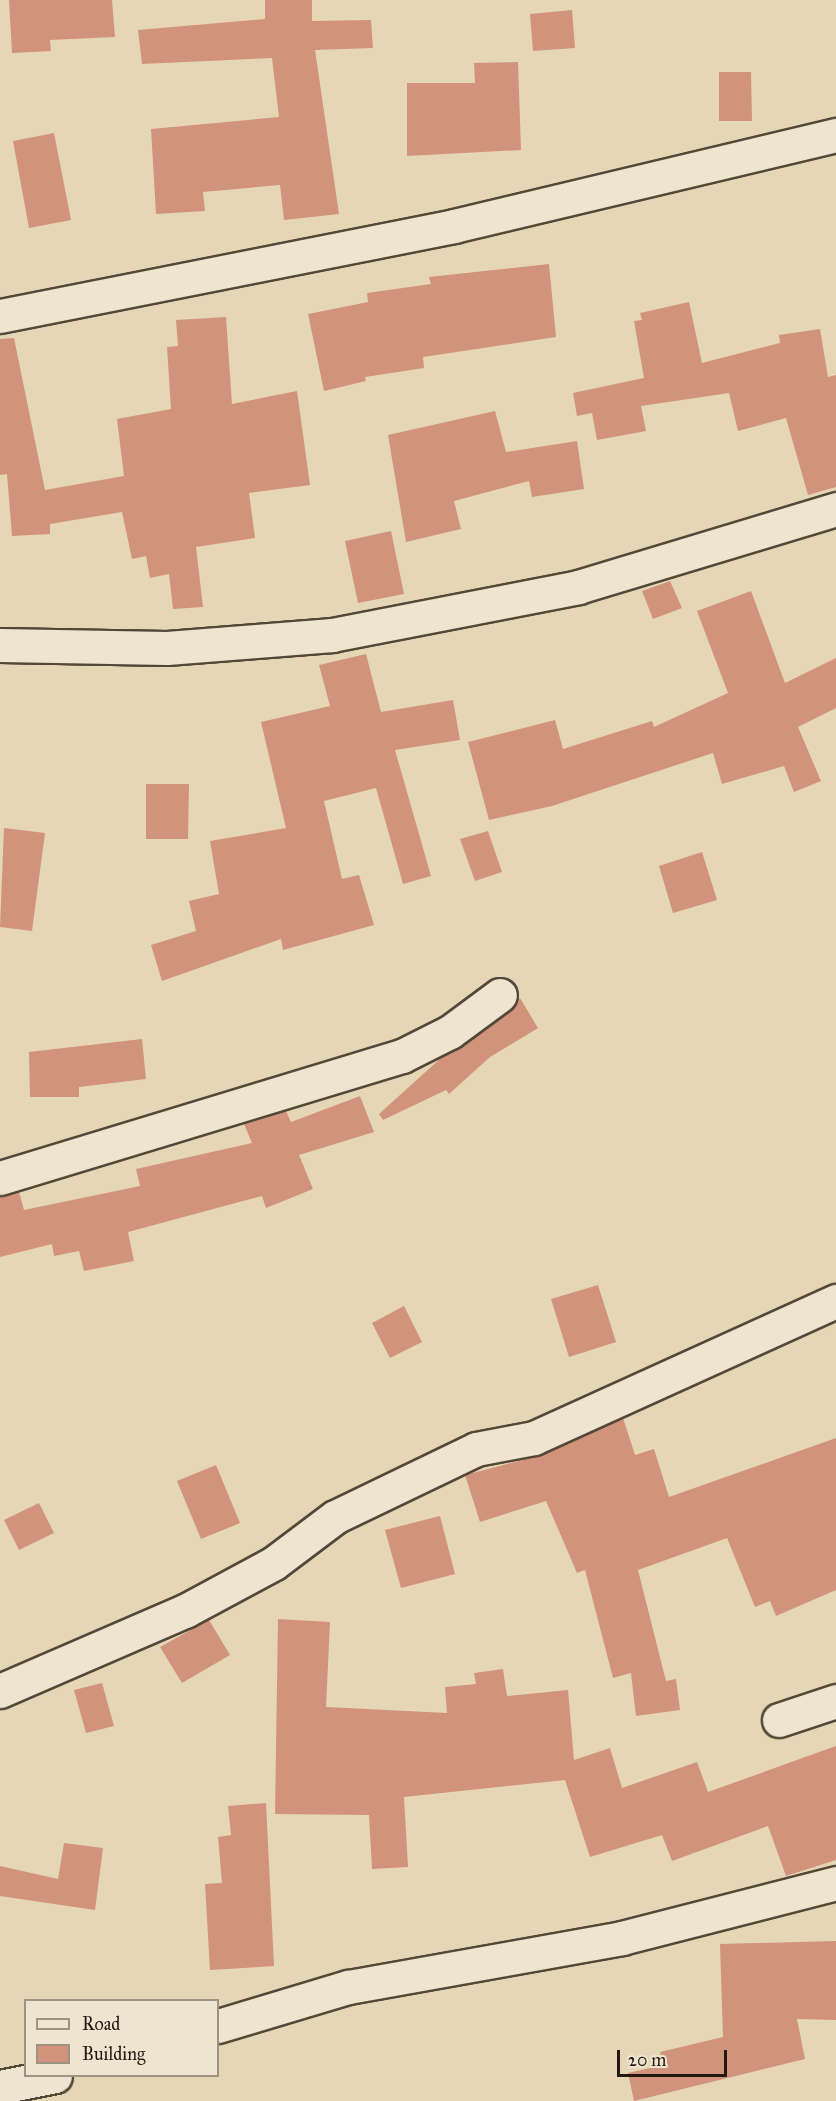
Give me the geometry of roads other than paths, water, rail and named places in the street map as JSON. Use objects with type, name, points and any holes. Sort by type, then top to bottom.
[{"type":"street","points":[[0,316],[454,226],[836,135]]},
{"type":"street","points":[[0,645],[167,648],[332,635],[578,587],[836,509]]},
{"type":"street","points":[[0,1178],[392,1059],[450,1032],[500,995]]},
{"type":"street","points":[[0,1691],[185,1611],[274,1563],[334,1517],[477,1449],[534,1438],[836,1301]]},
{"type":"street","points":[[779,1720],[836,1701]]},
{"type":"street","points":[[219,2026],[348,1987],[622,1938],[836,1883]]},
{"type":"street","points":[[0,2088],[50,2077]]}]
